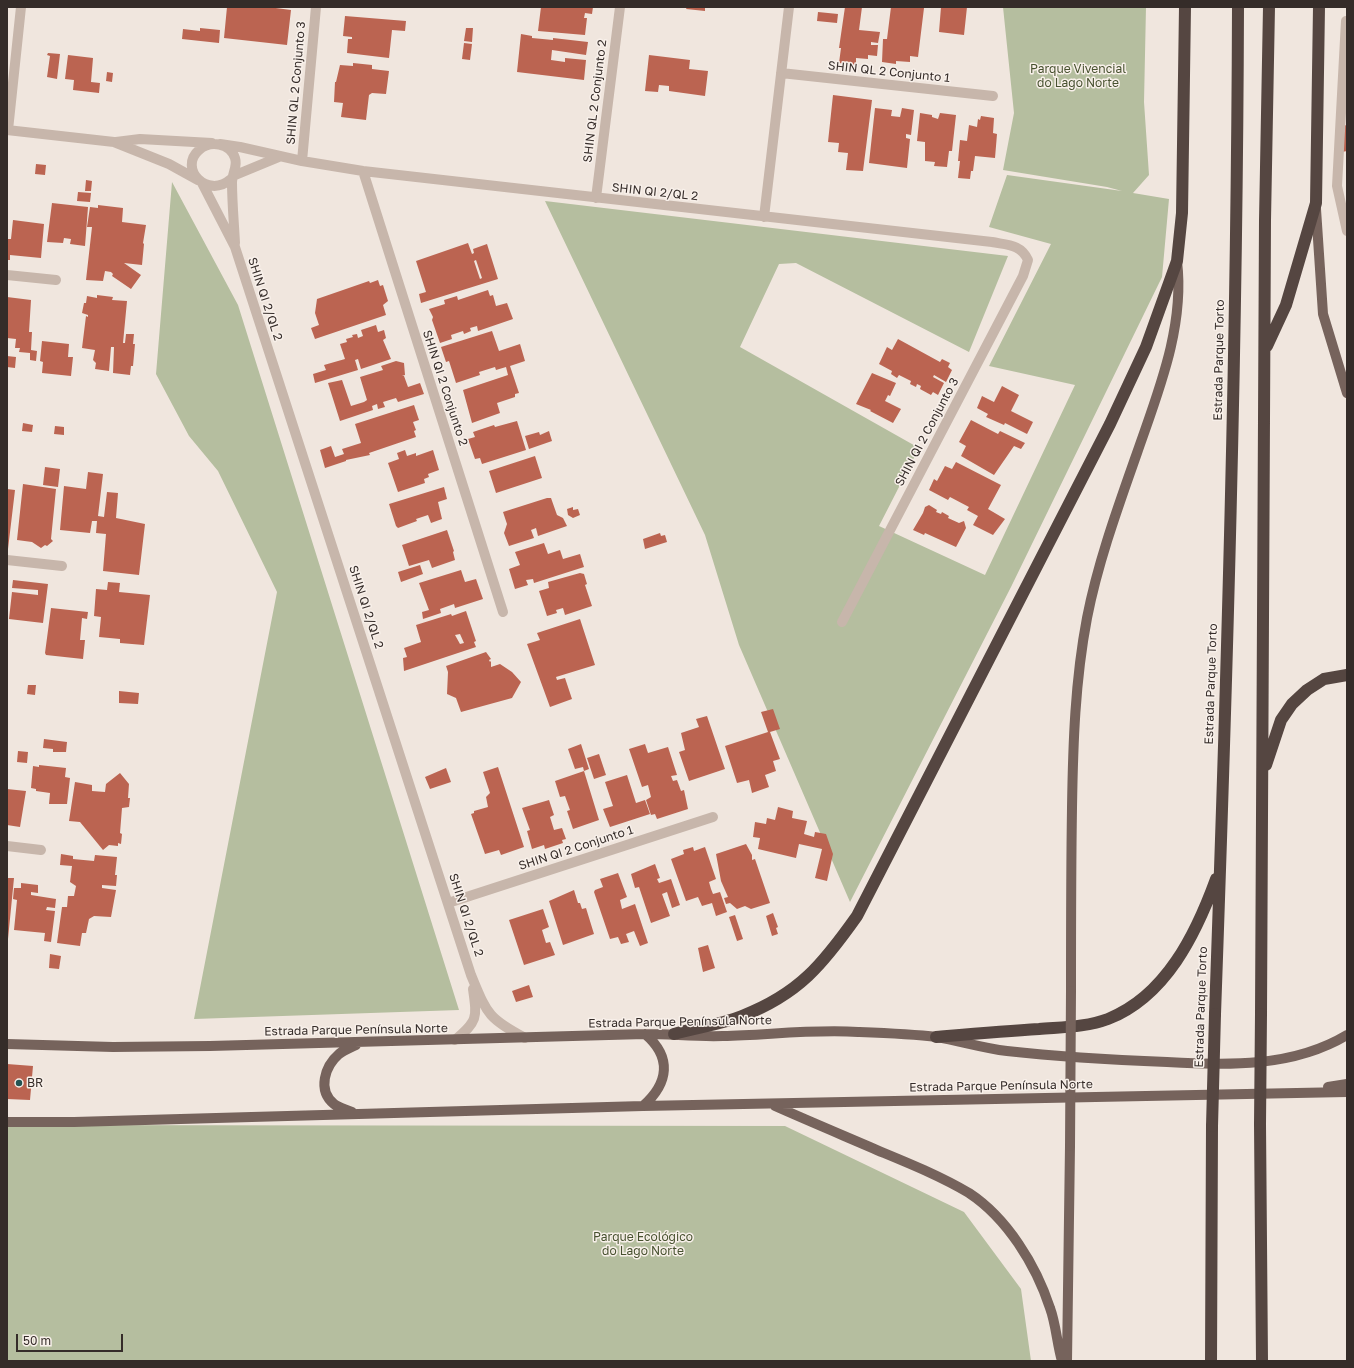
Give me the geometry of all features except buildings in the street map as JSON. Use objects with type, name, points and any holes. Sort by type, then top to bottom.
[{"type":"highway","points":[[674,1034],[743,1016],[775,1000],[800,984],[815,971],[830,954],[857,916],[1110,424],[1146,347],[1177,261],[1182,213],[1185,7]]},
{"type":"highway","name":"Estrada Parque Torto","points":[[1211,1361],[1212,1126],[1230,507],[1237,166],[1238,7]]},
{"type":"highway","points":[[1262,1361],[1260,1124],[1265,220],[1269,7]]},
{"type":"highway","points":[[1265,350],[1286,305],[1316,203],[1319,7]]},
{"type":"highway","points":[[1262,775],[1281,720],[1292,704],[1307,690],[1324,679],[1347,675]]},
{"type":"highway","points":[[936,1037],[1081,1025],[1108,1019],[1130,1007],[1152,990],[1169,971],[1205,910],[1220,866]]},
{"type":"main road","points":[[1316,203],[1323,314],[1347,393]]},
{"type":"main road","points":[[1067,1361],[1073,753],[1078,675],[1087,617],[1099,572],[1127,481],[1162,382],[1170,348],[1179,293],[1177,261]]},
{"type":"main road","name":"Estrada Parque Península Norte","points":[[7,1044],[113,1047],[362,1043],[644,1034],[721,1036],[857,1031],[936,1037],[1005,1051],[1095,1059],[1248,1063],[1291,1058],[1314,1052],[1347,1035]]},
{"type":"main road","points":[[643,1106],[660,1087],[664,1072],[664,1064],[658,1048],[644,1034]]},
{"type":"main road","points":[[357,1114],[333,1103],[326,1092],[324,1078],[326,1071],[338,1055],[362,1043]]},
{"type":"main road","points":[[1293,1093],[1347,1084]]},
{"type":"main road","name":"Estrada Parque Península Norte","points":[[7,1122],[74,1122],[643,1106],[1347,1092]]},
{"type":"main road","points":[[770,1104],[941,1178],[970,1194],[992,1212],[1016,1241],[1029,1260],[1038,1279],[1051,1308],[1062,1361]]},
{"type":"street","points":[[7,130],[21,7]]},
{"type":"street","name":"SHIN QL 2 Conjunto 3","points":[[302,161],[316,7]]},
{"type":"street","name":"SHIN QL 2 Conjunto 2","points":[[596,198],[620,7]]},
{"type":"street","points":[[764,217],[789,7]]},
{"type":"street","points":[[1346,20],[1338,186],[1347,231]]},
{"type":"street","name":"SHIN QL 2 Conjunto 1","points":[[781,73],[993,96]]},
{"type":"street","name":"SHIN QI 2/QL 2","points":[[7,130],[114,142],[140,139],[195,141],[240,147],[279,157],[364,171],[992,242],[1018,247],[1025,254]]},
{"type":"street","name":"SHIN QI 2/QL 2","points":[[114,142],[170,164],[200,182],[235,247],[471,975],[485,1008],[492,1017],[501,1025],[525,1038]]},
{"type":"street","points":[[232,178],[236,167],[235,157],[229,149],[217,144],[205,145],[198,151],[193,159],[195,176],[200,182],[209,186],[217,187],[225,184],[232,178],[279,157]]},
{"type":"street","name":"SHIN QI 2 Conjunto 2","points":[[364,171],[503,612]]},
{"type":"street","name":"SHIN QI 2/QL 2","points":[[232,178],[235,247]]},
{"type":"street","name":"SHIN QI 2 Conjunto 3","points":[[842,622],[1023,276],[1028,260],[1025,254]]},
{"type":"street","points":[[7,275],[56,280]]},
{"type":"street","points":[[7,560],[62,566]]},
{"type":"street","name":"SHIN QI 2 Conjunto 1","points":[[448,903],[713,817]]},
{"type":"street","points":[[7,846],[41,850]]},
{"type":"street","name":"SHIN QI 2/QL 2","points":[[455,1040],[470,1028],[474,1019],[476,1010],[471,975]]},
{"type":"green space","name":"Parque Vivencial do Lago Norte","points":[[1003,7],[1146,7],[1144,102],[1149,175],[1133,193],[1169,199],[1162,277],[1011,587],[850,902],[739,645],[705,535],[545,201],[1008,256],[969,352],[796,263],[779,264],[740,347],[919,448],[879,526],[985,575],[1075,385],[989,366],[1051,244],[989,227],[1007,175],[1122,191],[1107,187],[1003,170],[1014,113]]},
{"type":"green space","points":[[172,182],[238,305],[459,1010],[194,1019],[277,592],[218,471],[189,436],[156,374]]},
{"type":"green space","name":"Parque Ecológico do Lago Norte","points":[[7,1125],[785,1126],[964,1212],[1021,1289],[1031,1361],[7,1361]]},
{"type":"place","name":"BR","points":[[19,1083]]}]
